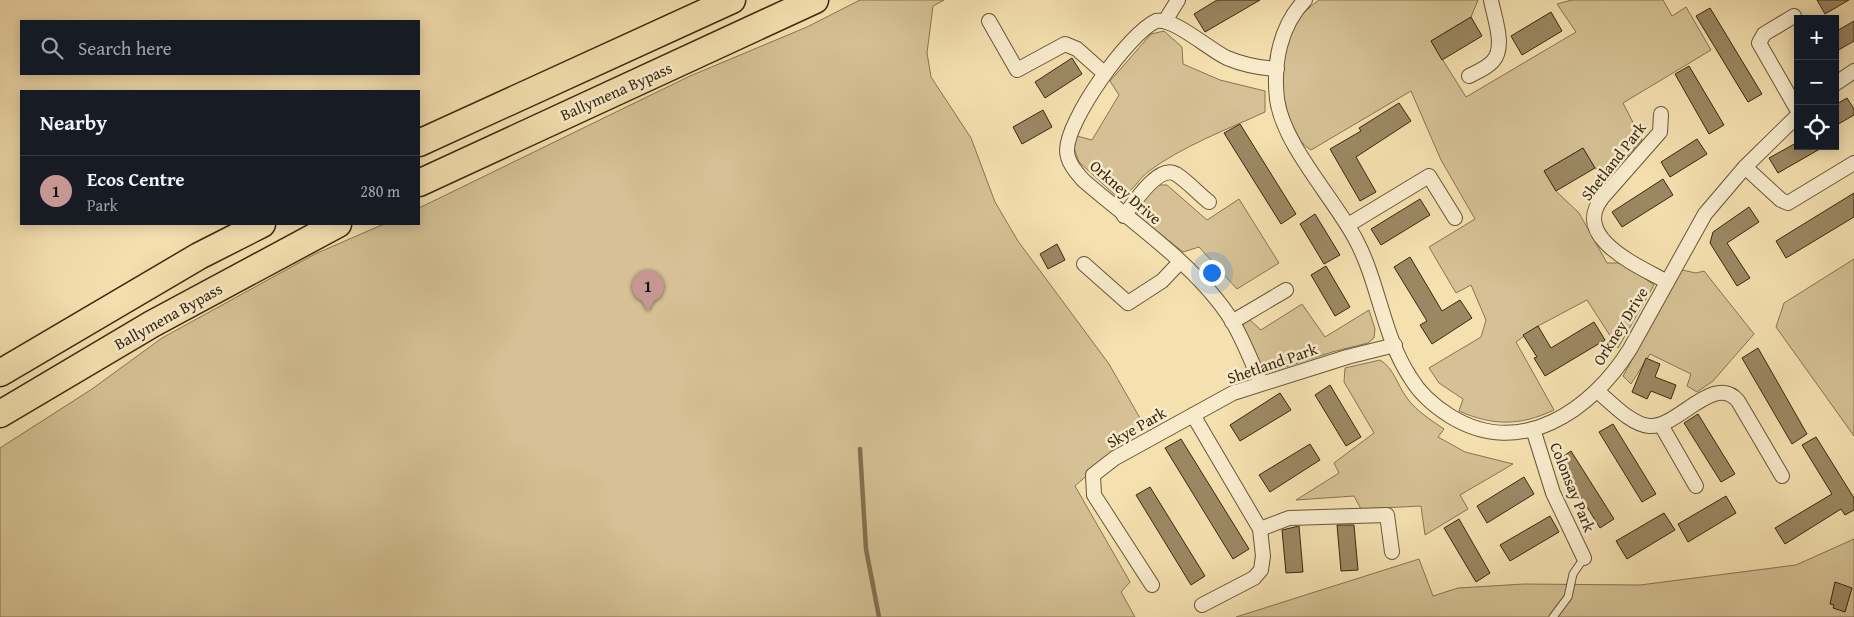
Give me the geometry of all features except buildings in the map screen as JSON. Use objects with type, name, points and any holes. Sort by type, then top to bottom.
[{"type":"highway","points":[[420,143],[732,0]]},
{"type":"highway","name":"Ballymena Bypass","points":[[420,183],[815,0]]},
{"type":"highway","points":[[0,373],[199,256],[260,225]]},
{"type":"highway","name":"Ballymena Bypass","points":[[0,414],[152,324],[336,225]]},
{"type":"street","points":[[1178,0],[1165,21],[1228,58],[1254,67],[1277,69],[1285,30],[1305,0]]},
{"type":"street","points":[[1470,76],[1489,64],[1498,51],[1490,0]]},
{"type":"street","points":[[1794,16],[1765,34],[1759,43],[1794,106]]},
{"type":"street","points":[[989,21],[1017,70],[1065,44],[1077,49],[1104,73]]},
{"type":"street","name":"Orkney Drive","points":[[1165,21],[1150,24],[1104,73],[1071,133],[1067,154],[1072,166],[1083,180],[1196,276],[1232,322],[1261,384]]},
{"type":"street","name":"Orkney Drive","points":[[1277,69],[1277,99],[1287,130],[1348,226],[1368,266],[1405,369],[1420,391],[1437,408],[1455,420],[1473,428],[1494,433],[1533,429],[1564,416],[1597,391],[1618,368],[1630,349],[1705,214],[1745,167],[1794,117]]},
{"type":"street","points":[[1839,81],[1854,71]]},
{"type":"street","name":"Shetland Park","points":[[1661,114],[1660,132],[1602,198],[1595,208],[1593,216],[1598,232],[1612,250],[1667,282]]},
{"type":"street","points":[[1745,167],[1781,200],[1788,203],[1854,163]]},
{"type":"street","points":[[1124,216],[1149,184],[1167,173],[1175,174],[1209,202]]},
{"type":"street","points":[[1348,226],[1429,176],[1455,218]]},
{"type":"street","points":[[1084,264],[1128,302],[1158,284],[1180,262]]},
{"type":"street","points":[[1232,322],[1286,290]]},
{"type":"street","name":"Shetland Park","points":[[1193,415],[1233,393],[1347,357],[1395,345]]},
{"type":"street","points":[[1597,391],[1638,423],[1649,426],[1661,425],[1714,394],[1728,393],[1738,401],[1782,476]]},
{"type":"street","points":[[1193,415],[1260,529],[1263,556],[1259,573],[1251,581],[1202,605]]},
{"type":"street","name":"Skye Park","points":[[1152,585],[1094,495],[1093,475],[1115,458],[1193,415]]},
{"type":"street","points":[[1661,425],[1696,486]]},
{"type":"street","name":"Colonsay Park","points":[[1533,429],[1552,493],[1584,558]]},
{"type":"street","points":[[1260,529],[1289,518],[1387,515],[1392,552]]},
{"type":"lane","points":[[1553,617],[1568,597],[1573,574],[1584,558]]},
{"type":"shaded area","points":[[860,0],[944,0],[933,6],[927,53],[931,77],[971,138],[995,202],[1018,241],[1109,364],[1144,425],[1075,486],[1130,582],[1121,592],[1135,617],[0,617],[0,448],[92,389],[162,338],[315,254],[382,225],[420,225],[420,208],[690,76],[807,27]]},
{"type":"shaded area","points":[[1319,0],[1478,0],[1471,17],[1431,41],[1466,97],[1576,32],[1557,4],[1572,0],[1663,0],[1672,16],[1686,7],[1711,50],[1623,103],[1642,140],[1610,175],[1595,168],[1583,148],[1544,171],[1556,191],[1579,213],[1607,263],[1623,263],[1654,285],[1618,348],[1587,300],[1538,326],[1516,342],[1554,410],[1530,419],[1506,422],[1471,416],[1459,411],[1463,399],[1439,383],[1429,368],[1481,337],[1486,320],[1471,285],[1456,293],[1429,247],[1475,219],[1441,160],[1411,91],[1311,150],[1300,140],[1291,127],[1286,110],[1282,73],[1284,55],[1294,25],[1305,11]]},
{"type":"shaded area","points":[[1164,31],[1182,47],[1183,64],[1220,80],[1265,91],[1265,112],[1205,139],[1162,162],[1144,175],[1128,192],[1117,197],[1079,162],[1074,148],[1077,136],[1092,140],[1119,95],[1110,81],[1151,34]]},
{"type":"shaded area","points":[[1155,185],[1167,185],[1207,220],[1239,199],[1279,263],[1237,289],[1199,247],[1183,252],[1137,215],[1137,207]]},
{"type":"shaded area","points":[[1854,259],[1854,436],[1776,327],[1784,303]]},
{"type":"shaded area","points":[[1682,270],[1696,273],[1704,271],[1754,334],[1713,381],[1697,392],[1687,386],[1691,374],[1650,354],[1631,384],[1623,376]]},
{"type":"shaded area","points":[[1302,304],[1325,337],[1369,310],[1375,329],[1374,338],[1368,343],[1332,352],[1270,372],[1261,367],[1243,326],[1245,322],[1250,320],[1261,330]]},
{"type":"shaded area","points":[[1380,360],[1389,367],[1411,403],[1444,429],[1438,437],[1465,452],[1513,464],[1460,495],[1468,509],[1425,535],[1421,506],[1361,509],[1354,496],[1296,500],[1339,473],[1334,463],[1374,433],[1344,382],[1345,368]]},
{"type":"shaded area","points":[[1854,539],[1854,617],[1236,617],[1419,559],[1433,596],[1458,588],[1524,584],[1640,585],[1796,565]]},
{"type":"waterway","points":[[860,449],[866,549],[879,617]]},
{"type":"place","name":"Ecos Centre","points":[[648,311]]}]
